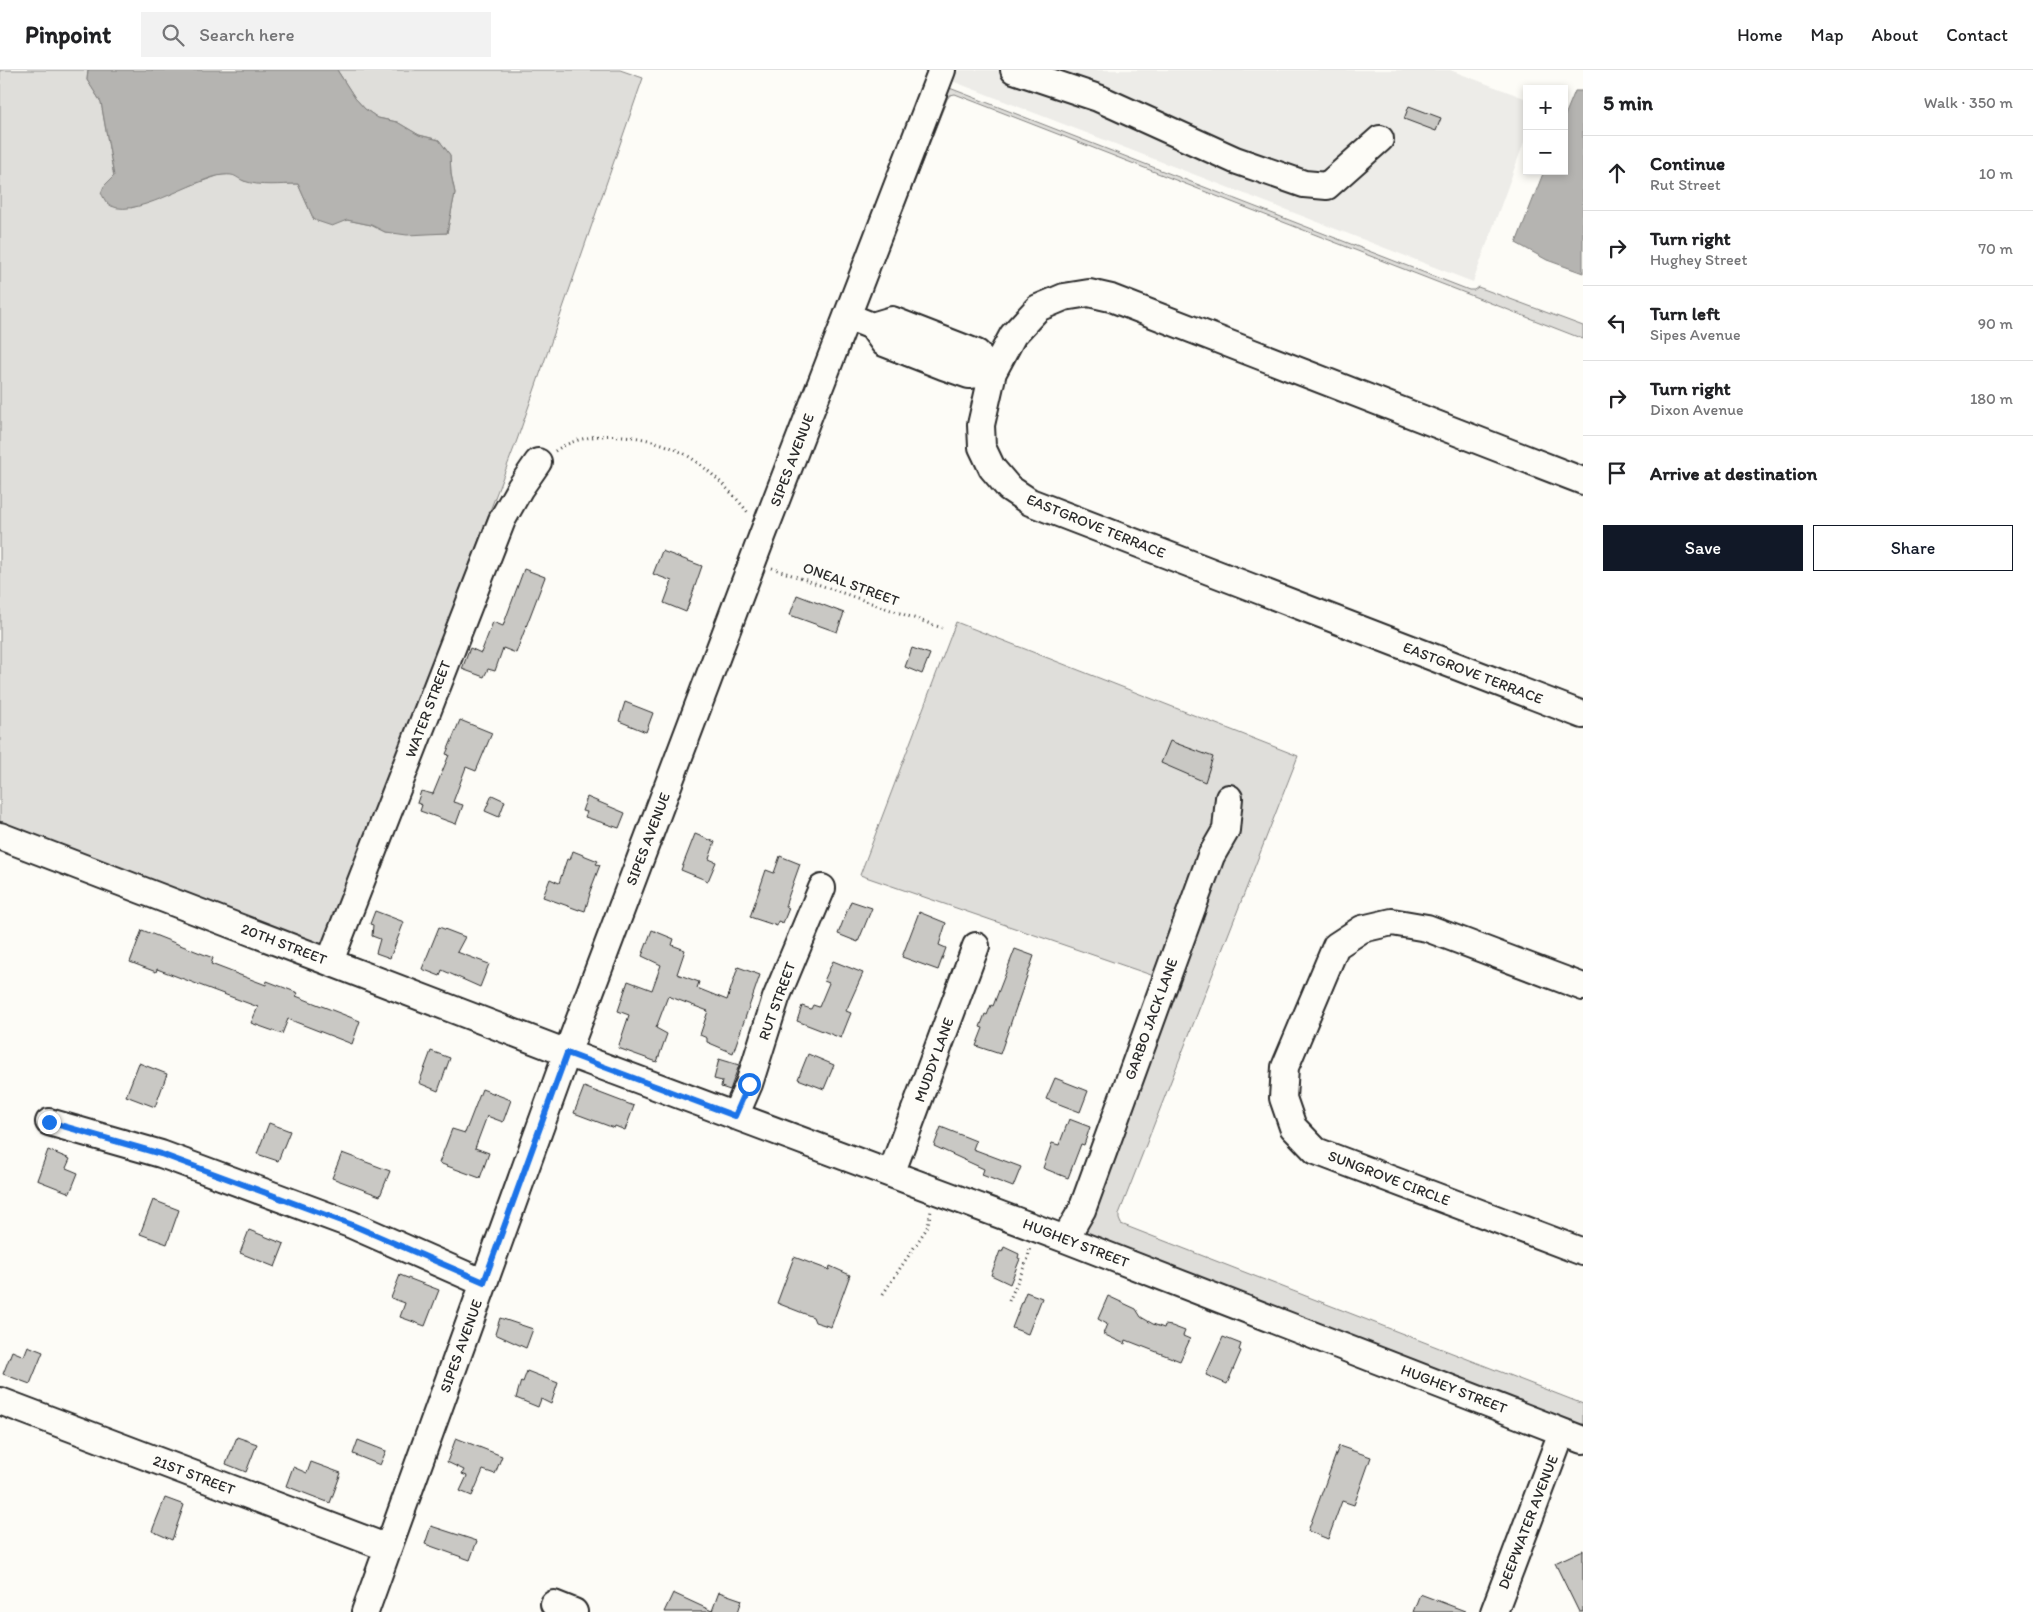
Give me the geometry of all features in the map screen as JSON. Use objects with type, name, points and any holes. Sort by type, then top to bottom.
[{"type":"street","name":"SIPES AVENUE","points":[[365,1612],[567,1053],[763,534],[942,70]]},
{"type":"street","points":[[1014,70],[1098,98],[1235,160],[1304,184],[1327,186],[1380,139]]},
{"type":"street","name":"EASTGROVE TERRACE","points":[[1583,481],[1120,302],[1088,293],[1064,297],[1038,308],[1013,335],[993,372],[981,425],[982,447],[992,468],[1009,488],[1030,502],[1583,715]]},
{"type":"street","points":[[847,316],[872,326],[884,343],[921,344],[969,375],[993,372]]},
{"type":"street","name":"WATER STREET","points":[[330,961],[502,520],[520,488],[538,462]]},
{"type":"street","name":"GARBO JACK LANE","points":[[1065,1239],[1082,1210],[1211,856],[1226,830],[1229,798]]},
{"type":"street","name":"20TH STREET","points":[[0,836],[567,1053]]},
{"type":"street","name":"RUT STREET","points":[[735,1116],[749,1084],[776,998],[822,888]]},
{"type":"street","name":"SUNGROVE CIRCLE","points":[[1583,987],[1426,928],[1392,922],[1362,929],[1336,946],[1285,1067],[1283,1098],[1293,1127],[1316,1151],[1583,1252]]},
{"type":"street","name":"MUDDY LANE","points":[[891,1174],[976,946]]},
{"type":"street","name":"HUGHEY STREET","points":[[567,1053],[1032,1226],[1573,1436]]},
{"type":"street","points":[[49,1122],[161,1154],[350,1224],[484,1282]]},
{"type":"street","name":"21ST STREET","points":[[0,1401],[388,1548]]},
{"type":"street","name":"DEEPWATER AVENUE","points":[[1494,1612],[1573,1436]]},
{"type":"path","points":[[538,462],[565,444],[595,436],[631,436],[663,445],[687,456],[713,476],[741,504],[763,534]]},
{"type":"path","name":"ONEAL STREET","points":[[753,562],[942,628]]},
{"type":"path","points":[[883,1294],[926,1228],[937,1191]]},
{"type":"path","points":[[1009,1301],[1028,1258],[1032,1226]]},
{"type":"shaded area","points":[[0,70],[88,70],[87,80],[101,102],[114,177],[104,186],[131,208],[220,175],[234,174],[244,181],[262,184],[298,184],[314,220],[347,220],[371,225],[385,232],[447,233],[455,193],[450,155],[439,140],[419,135],[397,122],[378,118],[365,109],[355,98],[337,70],[620,70],[643,78],[517,440],[323,948],[0,825]]},
{"type":"shaded area","points":[[88,70],[337,70],[355,98],[365,109],[378,118],[397,122],[419,135],[439,140],[450,155],[455,193],[447,233],[407,235],[385,232],[371,225],[347,220],[332,226],[314,220],[298,184],[257,184],[231,175],[211,178],[146,204],[131,208],[117,208],[107,203],[101,193],[104,186],[114,176],[101,102],[87,80]]},
{"type":"shaded area","points":[[957,70],[1450,70],[1523,97],[1523,145],[1473,282],[952,81]]},
{"type":"shaded area","points":[[947,87],[1469,290],[1474,290],[1478,287],[1583,326],[1583,339],[955,94],[950,95],[947,99],[869,297]]},
{"type":"shaded area","points":[[1575,91],[1583,91],[1583,273],[1547,260],[1516,243],[1542,175],[1568,175],[1568,108]]},
{"type":"shaded area","points":[[956,622],[1298,756],[1119,1214],[1121,1224],[1583,1404],[1583,1429],[1079,1233],[1235,830],[1239,789],[1222,788],[1217,827],[1157,977],[860,875]]},
{"type":"building","points":[[1409,106],[1441,118],[1436,131],[1404,119]]},
{"type":"building","points":[[662,551],[702,566],[686,612],[664,603],[672,581],[653,574]]},
{"type":"building","points":[[524,569],[545,577],[516,653],[503,648],[495,671],[488,669],[484,677],[462,669],[470,648],[481,653],[493,622],[503,626]]},
{"type":"building","points":[[797,595],[844,613],[837,632],[790,615]]},
{"type":"building","points":[[912,648],[930,654],[922,674],[905,667]]},
{"type":"building","points":[[625,702],[653,713],[646,732],[619,721]]},
{"type":"building","points":[[460,720],[492,733],[476,771],[466,767],[453,802],[463,805],[456,824],[420,811],[422,805],[417,803],[421,791],[433,794],[449,755],[446,754]]},
{"type":"building","points":[[1170,741],[1213,757],[1205,782],[1161,763]]},
{"type":"building","points":[[492,795],[505,801],[499,817],[485,811]]},
{"type":"building","points":[[587,797],[625,813],[619,828],[585,817],[587,812],[582,811]]},
{"type":"building","points":[[695,834],[715,842],[709,859],[716,862],[708,881],[681,870]]},
{"type":"building","points":[[573,851],[598,861],[596,864],[600,865],[585,911],[543,897],[550,879],[559,883],[567,859],[570,860]]},
{"type":"building","points":[[780,856],[800,864],[785,906],[789,908],[783,923],[778,921],[777,926],[750,917],[766,870],[774,873]]},
{"type":"building","points":[[851,901],[872,908],[858,942],[838,934]]},
{"type":"building","points":[[375,911],[404,922],[390,958],[376,953],[380,939],[372,936],[373,925],[370,924]]},
{"type":"building","points":[[919,912],[946,923],[939,945],[946,948],[938,970],[902,957]]},
{"type":"building","points":[[439,927],[465,937],[457,952],[489,964],[480,987],[442,970],[440,976],[422,969]]},
{"type":"building","points":[[142,930],[213,958],[211,964],[266,985],[267,981],[298,993],[296,996],[360,1021],[352,1044],[288,1019],[282,1034],[251,1023],[258,1007],[157,969],[156,972],[130,962]]},
{"type":"building","points":[[652,930],[674,939],[672,945],[685,950],[677,974],[699,982],[697,988],[727,1000],[738,967],[760,975],[733,1053],[707,1042],[707,1038],[700,1035],[708,1011],[668,996],[656,1028],[667,1034],[657,1062],[618,1048],[629,1015],[618,1011],[628,981],[652,990],[661,965],[642,956]]},
{"type":"building","points":[[1015,949],[1034,956],[1000,1054],[976,1046],[983,1028],[980,1027],[985,1014],[987,1015],[991,1005],[993,1006]]},
{"type":"building","points":[[833,961],[863,973],[846,1011],[851,1013],[841,1038],[797,1021],[802,1006],[811,1009],[813,1005],[819,1007],[829,983],[824,981]]},
{"type":"building","points":[[431,1051],[450,1058],[438,1091],[419,1083]]},
{"type":"building","points":[[808,1054],[834,1065],[824,1089],[798,1079]]},
{"type":"building","points":[[719,1059],[739,1065],[730,1090],[721,1087],[722,1081],[714,1079]]},
{"type":"building","points":[[139,1063],[167,1074],[155,1107],[126,1096]]},
{"type":"building","points":[[1055,1078],[1088,1091],[1080,1112],[1046,1099]]},
{"type":"building","points":[[584,1087],[634,1106],[625,1130],[615,1126],[614,1128],[574,1113]]},
{"type":"building","points":[[482,1089],[511,1100],[503,1122],[487,1116],[475,1148],[489,1153],[480,1178],[439,1163],[452,1129],[465,1133]]},
{"type":"building","points":[[1069,1119],[1090,1127],[1084,1145],[1081,1144],[1068,1178],[1043,1168],[1052,1143],[1059,1145]]},
{"type":"building","points":[[269,1123],[290,1131],[278,1161],[257,1154]]},
{"type":"building","points":[[941,1127],[976,1141],[973,1149],[1021,1167],[1013,1187],[982,1175],[984,1169],[934,1146]]},
{"type":"building","points":[[48,1150],[70,1159],[66,1168],[78,1173],[70,1193],[37,1180]]},
{"type":"building","points":[[342,1153],[390,1171],[380,1196],[332,1178]]},
{"type":"building","points":[[153,1200],[179,1210],[167,1244],[140,1234]]},
{"type":"building","points":[[249,1230],[284,1244],[275,1267],[240,1253]]},
{"type":"building","points":[[1004,1247],[1019,1254],[1018,1258],[1020,1259],[1010,1284],[991,1275],[1000,1251],[1002,1252]]},
{"type":"building","points":[[794,1257],[829,1270],[830,1266],[850,1275],[831,1327],[815,1322],[813,1317],[777,1303]]},
{"type":"building","points":[[400,1275],[439,1290],[425,1326],[400,1317],[405,1303],[391,1298]]},
{"type":"building","points":[[1026,1292],[1042,1298],[1028,1334],[1012,1328]]},
{"type":"building","points":[[1108,1296],[1136,1309],[1141,1317],[1153,1324],[1164,1328],[1165,1325],[1172,1326],[1185,1331],[1183,1336],[1190,1339],[1180,1361],[1126,1340],[1125,1344],[1103,1334],[1107,1324],[1098,1319]]},
{"type":"building","points":[[500,1318],[533,1329],[526,1348],[495,1334]]},
{"type":"building","points":[[1223,1337],[1241,1344],[1239,1350],[1241,1351],[1227,1384],[1206,1375]]},
{"type":"building","points":[[28,1346],[43,1352],[30,1384],[3,1374],[12,1351],[24,1356]]},
{"type":"building","points":[[527,1371],[558,1383],[551,1404],[541,1399],[538,1407],[516,1398],[521,1381],[523,1382]]},
{"type":"building","points":[[237,1437],[257,1444],[246,1472],[226,1464]]},
{"type":"building","points":[[456,1438],[502,1456],[495,1474],[483,1470],[472,1496],[460,1491],[467,1476],[462,1474],[464,1470],[447,1462]]},
{"type":"building","points":[[358,1440],[386,1451],[380,1465],[353,1454]]},
{"type":"building","points":[[1339,1446],[1371,1457],[1354,1505],[1342,1501],[1328,1539],[1308,1531]]},
{"type":"building","points":[[311,1462],[341,1473],[330,1503],[286,1486],[293,1467],[307,1473]]},
{"type":"building","points":[[165,1498],[184,1505],[172,1540],[152,1531]]},
{"type":"building","points":[[431,1526],[477,1541],[470,1560],[425,1544]]},
{"type":"building","points":[[1583,1550],[1583,1612],[1579,1612],[1555,1563]]},
{"type":"building","points":[[719,1592],[742,1600],[738,1612],[664,1612],[673,1593],[712,1611]]},
{"type":"building","points":[[1420,1594],[1465,1611],[1465,1612],[1413,1612]]},
{"type":"route","points":[[49,1122],[161,1154],[350,1224],[484,1282],[567,1053],[735,1116],[749,1084]]}]
